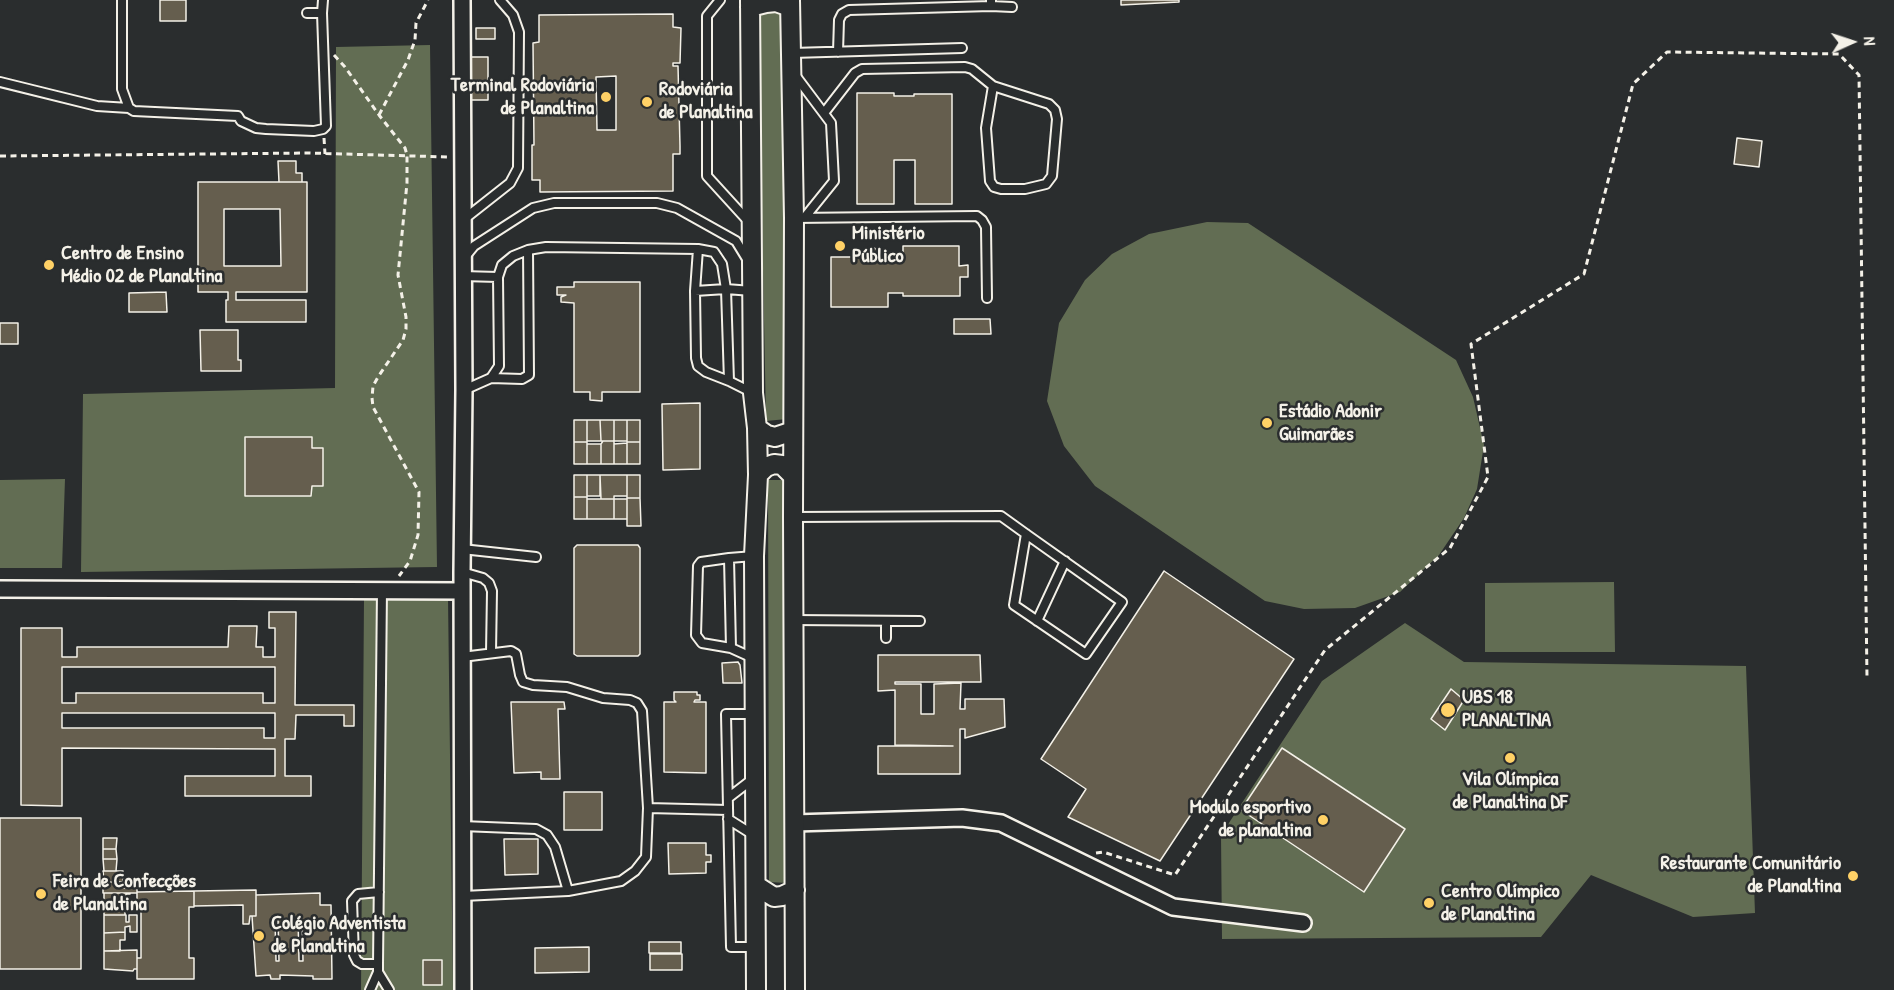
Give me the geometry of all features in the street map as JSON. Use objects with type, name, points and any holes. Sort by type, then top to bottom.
[{"type":"street","points":[[462,0],[463,990]]},
{"type":"street","points":[[756,990],[754,556],[758,476],[757,428],[753,393],[750,4],[776,2],[790,4],[800,217],[793,431],[795,990]]},
{"type":"street","points":[[757,428],[775,437],[793,431]]},
{"type":"street","points":[[758,476],[766,467],[774,464],[782,465],[793,476]]},
{"type":"street","points":[[0,590],[462,591]]},
{"type":"street","points":[[794,823],[962,818],[1000,823],[1173,906],[1303,923]]},
{"type":"street","points":[[757,886],[774,897],[795,890]]},
{"type":"lane","points":[[122,0],[122,89],[129,108]]},
{"type":"lane","points":[[0,82],[97,106],[129,108],[134,111],[238,116],[241,121],[256,128],[323,129],[327,122],[322,0]]},
{"type":"lane","points":[[462,222],[510,183],[518,168],[519,32],[513,15],[500,0]]},
{"type":"lane","points":[[720,0],[707,16],[707,176],[752,224]]},
{"type":"lane","points":[[837,52],[839,20],[842,14],[849,10],[991,3],[1012,7]]},
{"type":"lane","points":[[307,13],[322,12]]},
{"type":"lane","points":[[800,217],[834,181],[831,123],[791,61],[837,52],[962,48]]},
{"type":"lane","points":[[824,113],[855,73],[862,69],[965,67],[972,69],[993,86],[1049,104],[1054,110],[1057,119],[1052,176],[1046,184],[1025,189],[1001,189],[994,187],[990,181],[986,128],[993,86]]},
{"type":"lane","points":[[462,260],[474,246],[533,208],[554,203],[657,203],[677,208],[736,241],[752,266]]},
{"type":"lane","points":[[800,217],[977,216],[986,227],[987,298]]},
{"type":"lane","points":[[491,378],[499,366],[498,277],[502,265],[513,256],[528,250],[546,247],[698,249],[714,252],[722,264],[726,290],[729,381]]},
{"type":"lane","points":[[698,249],[695,291],[698,366],[706,372],[753,393]]},
{"type":"lane","points":[[464,390],[491,378],[522,379],[529,375],[528,250]]},
{"type":"lane","points":[[462,276],[498,277]]},
{"type":"lane","points":[[695,291],[752,291]]},
{"type":"lane","points":[[793,517],[1001,516],[1122,602],[1086,654],[1014,605],[1026,534]]},
{"type":"lane","points":[[462,549],[536,557]]},
{"type":"lane","points":[[754,556],[701,562],[698,566],[696,635],[702,643],[730,648],[754,659]]},
{"type":"lane","points":[[729,558],[730,648]]},
{"type":"lane","points":[[1037,621],[1065,561]]},
{"type":"lane","points":[[462,572],[483,578],[489,583],[492,591],[490,652]]},
{"type":"lane","points":[[370,990],[378,968],[382,590]]},
{"type":"lane","points":[[793,620],[920,621]]},
{"type":"lane","points":[[886,621],[886,638]]},
{"type":"lane","points":[[462,657],[511,651],[516,654],[520,675],[524,682],[533,685],[567,687],[603,698],[630,700],[637,704],[642,711],[648,808],[646,857],[635,872],[621,880],[568,891],[463,896]]},
{"type":"lane","points":[[754,714],[726,714],[731,947],[756,947]]},
{"type":"lane","points":[[728,798],[755,778]]},
{"type":"lane","points":[[648,808],[728,810]]},
{"type":"lane","points":[[728,819],[755,836]]},
{"type":"lane","points":[[462,826],[536,829],[547,835],[555,848],[568,891]]},
{"type":"lane","points":[[379,892],[358,894],[352,901],[354,955],[362,964],[378,968],[389,990]]},
{"type":"path","points":[[379,116],[408,60],[415,40],[416,22],[428,0]]},
{"type":"path","points":[[324,45],[345,67],[379,116],[405,148],[407,155],[407,183],[398,275],[406,329],[403,340],[373,386],[372,398],[373,407],[419,492],[420,517],[411,561],[402,574],[382,590]]},
{"type":"path","points":[[1074,859],[1102,852],[1175,874],[1325,650],[1450,549],[1488,477],[1471,344],[1584,274],[1633,84],[1667,52],[1839,54],[1859,75],[1867,678]]},
{"type":"path","points":[[0,156],[308,153],[462,158]]},
{"type":"green space","points":[[758,13],[783,13],[787,419],[766,421]]},
{"type":"green space","points":[[430,45],[437,567],[81,572],[83,394],[335,388],[336,47]]},
{"type":"green space","name":"Estádio Adonir Guimarães","points":[[1207,222],[1248,223],[1456,360],[1473,397],[1484,445],[1477,489],[1464,518],[1439,555],[1400,592],[1355,608],[1304,609],[1265,601],[1095,486],[1064,446],[1047,401],[1059,323],[1085,280],[1112,254],[1149,234]]},
{"type":"green space","points":[[65,479],[62,568],[0,568],[0,480]]},
{"type":"green space","points":[[768,480],[787,480],[787,883],[769,882]]},
{"type":"green space","points":[[1614,582],[1615,652],[1485,652],[1485,583]]},
{"type":"green space","points":[[448,598],[453,990],[361,990],[364,599]]},
{"type":"green space","name":"Vila Olímpica de Planaltina DF","points":[[1405,623],[1464,662],[1746,666],[1755,913],[1693,917],[1591,875],[1541,937],[1222,939],[1221,835],[1322,681]]},
{"type":"building","points":[[160,0],[186,0],[186,21],[160,21]]},
{"type":"building","points":[[1121,0],[1179,0],[1179,2],[1121,5]]},
{"type":"building","name":"Rodoviária de Planaltina","points":[[673,14],[673,27],[681,28],[680,63],[673,63],[673,66],[678,66],[680,154],[673,154],[673,191],[540,192],[540,180],[532,180],[533,43],[539,42],[539,15]],"holes":[[[616,76],[616,130],[597,130],[596,77]]]},
{"type":"building","points":[[476,28],[495,28],[495,39],[476,39]]},
{"type":"building","points":[[470,57],[488,57],[488,100],[470,100]]},
{"type":"building","points":[[857,93],[894,93],[894,96],[952,94],[952,204],[915,204],[915,160],[894,160],[894,204],[857,204]]},
{"type":"building","points":[[1737,138],[1762,141],[1759,167],[1734,164]]},
{"type":"building","points":[[278,161],[296,161],[296,173],[302,173],[302,182],[279,182]]},
{"type":"building","points":[[198,182],[307,182],[307,292],[236,292],[236,300],[306,300],[306,322],[226,322],[228,292],[198,292]],"holes":[[[224,209],[280,209],[281,266],[224,266]]]},
{"type":"building","points":[[903,246],[959,246],[959,266],[968,265],[968,277],[960,277],[960,296],[903,296],[903,293],[888,293],[888,307],[831,307],[831,257],[864,257],[866,251],[874,248],[881,252],[884,259],[903,260]]},
{"type":"building","points":[[574,282],[640,282],[640,392],[602,392],[602,401],[590,400],[590,392],[574,392],[574,303],[561,302],[561,297],[566,295],[557,295],[557,287],[574,287]]},
{"type":"building","points":[[166,292],[167,312],[129,312],[129,293]]},
{"type":"building","points":[[954,319],[990,319],[991,334],[954,334]]},
{"type":"building","points":[[0,323],[18,323],[18,344],[0,344]]},
{"type":"building","points":[[200,330],[238,330],[238,360],[241,360],[241,371],[201,371]]},
{"type":"building","points":[[700,403],[700,469],[663,470],[662,404]]},
{"type":"building","points":[[574,420],[587,420],[587,442],[574,442]]},
{"type":"building","points":[[587,420],[600,420],[601,441],[587,441]]},
{"type":"building","points":[[600,420],[614,420],[614,441],[601,441]]},
{"type":"building","points":[[614,420],[627,420],[627,441],[614,441]]},
{"type":"building","points":[[627,420],[640,420],[640,442],[627,442]]},
{"type":"building","points":[[245,437],[312,437],[312,448],[323,448],[323,486],[312,486],[311,496],[245,496]]},
{"type":"building","points":[[603,441],[614,441],[614,464],[601,464]]},
{"type":"building","points":[[574,442],[587,442],[587,464],[574,464]]},
{"type":"building","points":[[627,442],[640,442],[640,464],[627,464]]},
{"type":"building","points":[[627,443],[627,464],[614,464],[614,444]]},
{"type":"building","points":[[587,444],[601,444],[601,464],[587,464]]},
{"type":"building","points":[[574,475],[587,475],[587,497],[574,497]]},
{"type":"building","points":[[587,475],[600,475],[600,496],[587,496]]},
{"type":"building","points":[[600,475],[627,475],[627,496],[601,499]]},
{"type":"building","points":[[627,475],[640,475],[640,498],[627,498]]},
{"type":"building","points":[[574,497],[587,497],[587,519],[574,519]]},
{"type":"building","points":[[627,498],[640,498],[641,526],[627,526]]},
{"type":"building","points":[[587,499],[614,499],[614,519],[587,519]]},
{"type":"building","points":[[614,499],[627,499],[627,519],[614,519]]},
{"type":"building","points":[[577,545],[638,545],[640,548],[640,654],[638,656],[577,656],[574,654],[574,548]]},
{"type":"building","points":[[1164,571],[1294,659],[1160,861],[1068,817],[1086,789],[1041,759]]},
{"type":"building","points":[[269,612],[296,612],[295,705],[354,705],[354,726],[344,726],[344,715],[296,715],[295,739],[285,739],[285,776],[311,776],[311,796],[185,796],[185,776],[275,776],[275,749],[62,748],[62,806],[21,805],[21,628],[62,628],[62,657],[77,657],[77,647],[228,647],[229,626],[257,626],[256,647],[263,647],[263,657],[275,657],[275,628],[269,628]],"holes":[[[62,667],[275,667],[275,703],[263,703],[263,693],[76,693],[76,703],[62,703]],[[62,713],[275,713],[275,738],[264,738],[264,728],[62,728]]]},
{"type":"building","points":[[878,655],[980,655],[981,682],[895,682],[895,684],[921,684],[921,714],[934,714],[934,684],[961,683],[960,709],[965,709],[965,699],[1004,699],[1005,727],[965,738],[965,729],[960,729],[960,774],[878,774],[878,746],[953,746],[895,745],[895,690],[878,691]]},
{"type":"building","points":[[738,662],[742,683],[723,683],[722,663]]},
{"type":"building","name":"UBS 18 PLANALTINA","points":[[1451,689],[1464,700],[1445,730],[1431,719]]},
{"type":"building","points":[[674,692],[697,692],[700,700],[694,702],[706,702],[706,773],[664,772],[664,702],[676,702]]},
{"type":"building","points":[[511,702],[564,702],[565,709],[558,709],[560,779],[541,779],[541,772],[514,773]]},
{"type":"building","name":"Modulo esportivo de planaltina","points":[[1282,748],[1405,829],[1364,892],[1241,810]]},
{"type":"building","points":[[564,792],[602,792],[602,830],[564,830]]},
{"type":"building","name":"Feira de Confecções de Planaltina","points":[[0,818],[81,818],[81,969],[0,969]]},
{"type":"building","points":[[103,838],[117,838],[116,849],[103,849]]},
{"type":"building","points":[[504,839],[538,839],[538,874],[505,875]]},
{"type":"building","points":[[668,843],[706,843],[706,855],[711,855],[711,862],[706,862],[706,873],[669,874]]},
{"type":"building","points":[[103,849],[116,849],[117,859],[103,859]]},
{"type":"building","points":[[103,859],[117,859],[116,871],[104,871]]},
{"type":"building","points":[[103,871],[123,871],[123,882],[104,882]]},
{"type":"building","points":[[103,882],[124,882],[124,888],[127,888],[127,882],[137,882],[137,893],[103,893]]},
{"type":"building","points":[[256,890],[256,916],[250,916],[249,924],[243,924],[243,905],[194,906],[194,891]]},
{"type":"building","points":[[194,891],[194,907],[189,907],[189,958],[194,958],[194,979],[137,979],[137,958],[141,958],[141,907],[137,907],[137,892]]},
{"type":"building","points":[[104,893],[130,894],[124,897],[124,904],[104,904]]},
{"type":"building","points":[[320,893],[320,905],[331,905],[332,979],[280,975],[280,979],[271,979],[270,975],[256,976],[252,916],[256,916],[256,895]],"holes":[[[302,917],[303,961],[299,961],[298,918]],[[275,918],[278,918],[279,961],[276,961]]]},
{"type":"building","points":[[104,904],[125,904],[125,915],[104,915]]},
{"type":"building","points":[[104,915],[126,915],[126,922],[129,922],[129,915],[137,915],[137,932],[130,932],[130,926],[125,927],[125,932],[104,933]]},
{"type":"building","points":[[125,932],[125,940],[120,940],[120,951],[104,951],[104,933]]},
{"type":"building","points":[[649,942],[681,942],[681,953],[649,953]]},
{"type":"building","points":[[589,947],[589,972],[535,973],[535,948]]},
{"type":"building","points":[[137,950],[137,969],[133,971],[104,969],[104,951]]},
{"type":"building","points":[[650,954],[682,954],[682,970],[650,970]]},
{"type":"building","points":[[423,960],[442,960],[442,985],[423,985]]},
{"type":"place","name":"Terminal Rodoviária de Planaltina","points":[[606,97]]},
{"type":"place","name":"Rodoviária de Planaltina","points":[[647,102]]},
{"type":"place","name":"Ministério Público","points":[[840,246]]},
{"type":"place","name":"Centro de Ensino Médio 02 de Planaltina","points":[[49,265]]},
{"type":"place","name":"Estádio Adonir Guimarães","points":[[1267,423]]},
{"type":"place","name":"UBS 18 PLANALTINA","points":[[1448,710]]},
{"type":"place","name":"Vila Olímpica de Planaltina DF","points":[[1510,758]]},
{"type":"place","name":"Modulo esportivo de planaltina","points":[[1323,820]]},
{"type":"place","name":"Restaurante Comunitário de Planaltina","points":[[1853,876]]},
{"type":"place","name":"Feira de Confecções de Planaltina","points":[[41,894]]},
{"type":"place","name":"Centro Olímpico de Planaltina","points":[[1429,903]]},
{"type":"place","name":"Colégio Adventista de Planaltina","points":[[259,936]]}]
